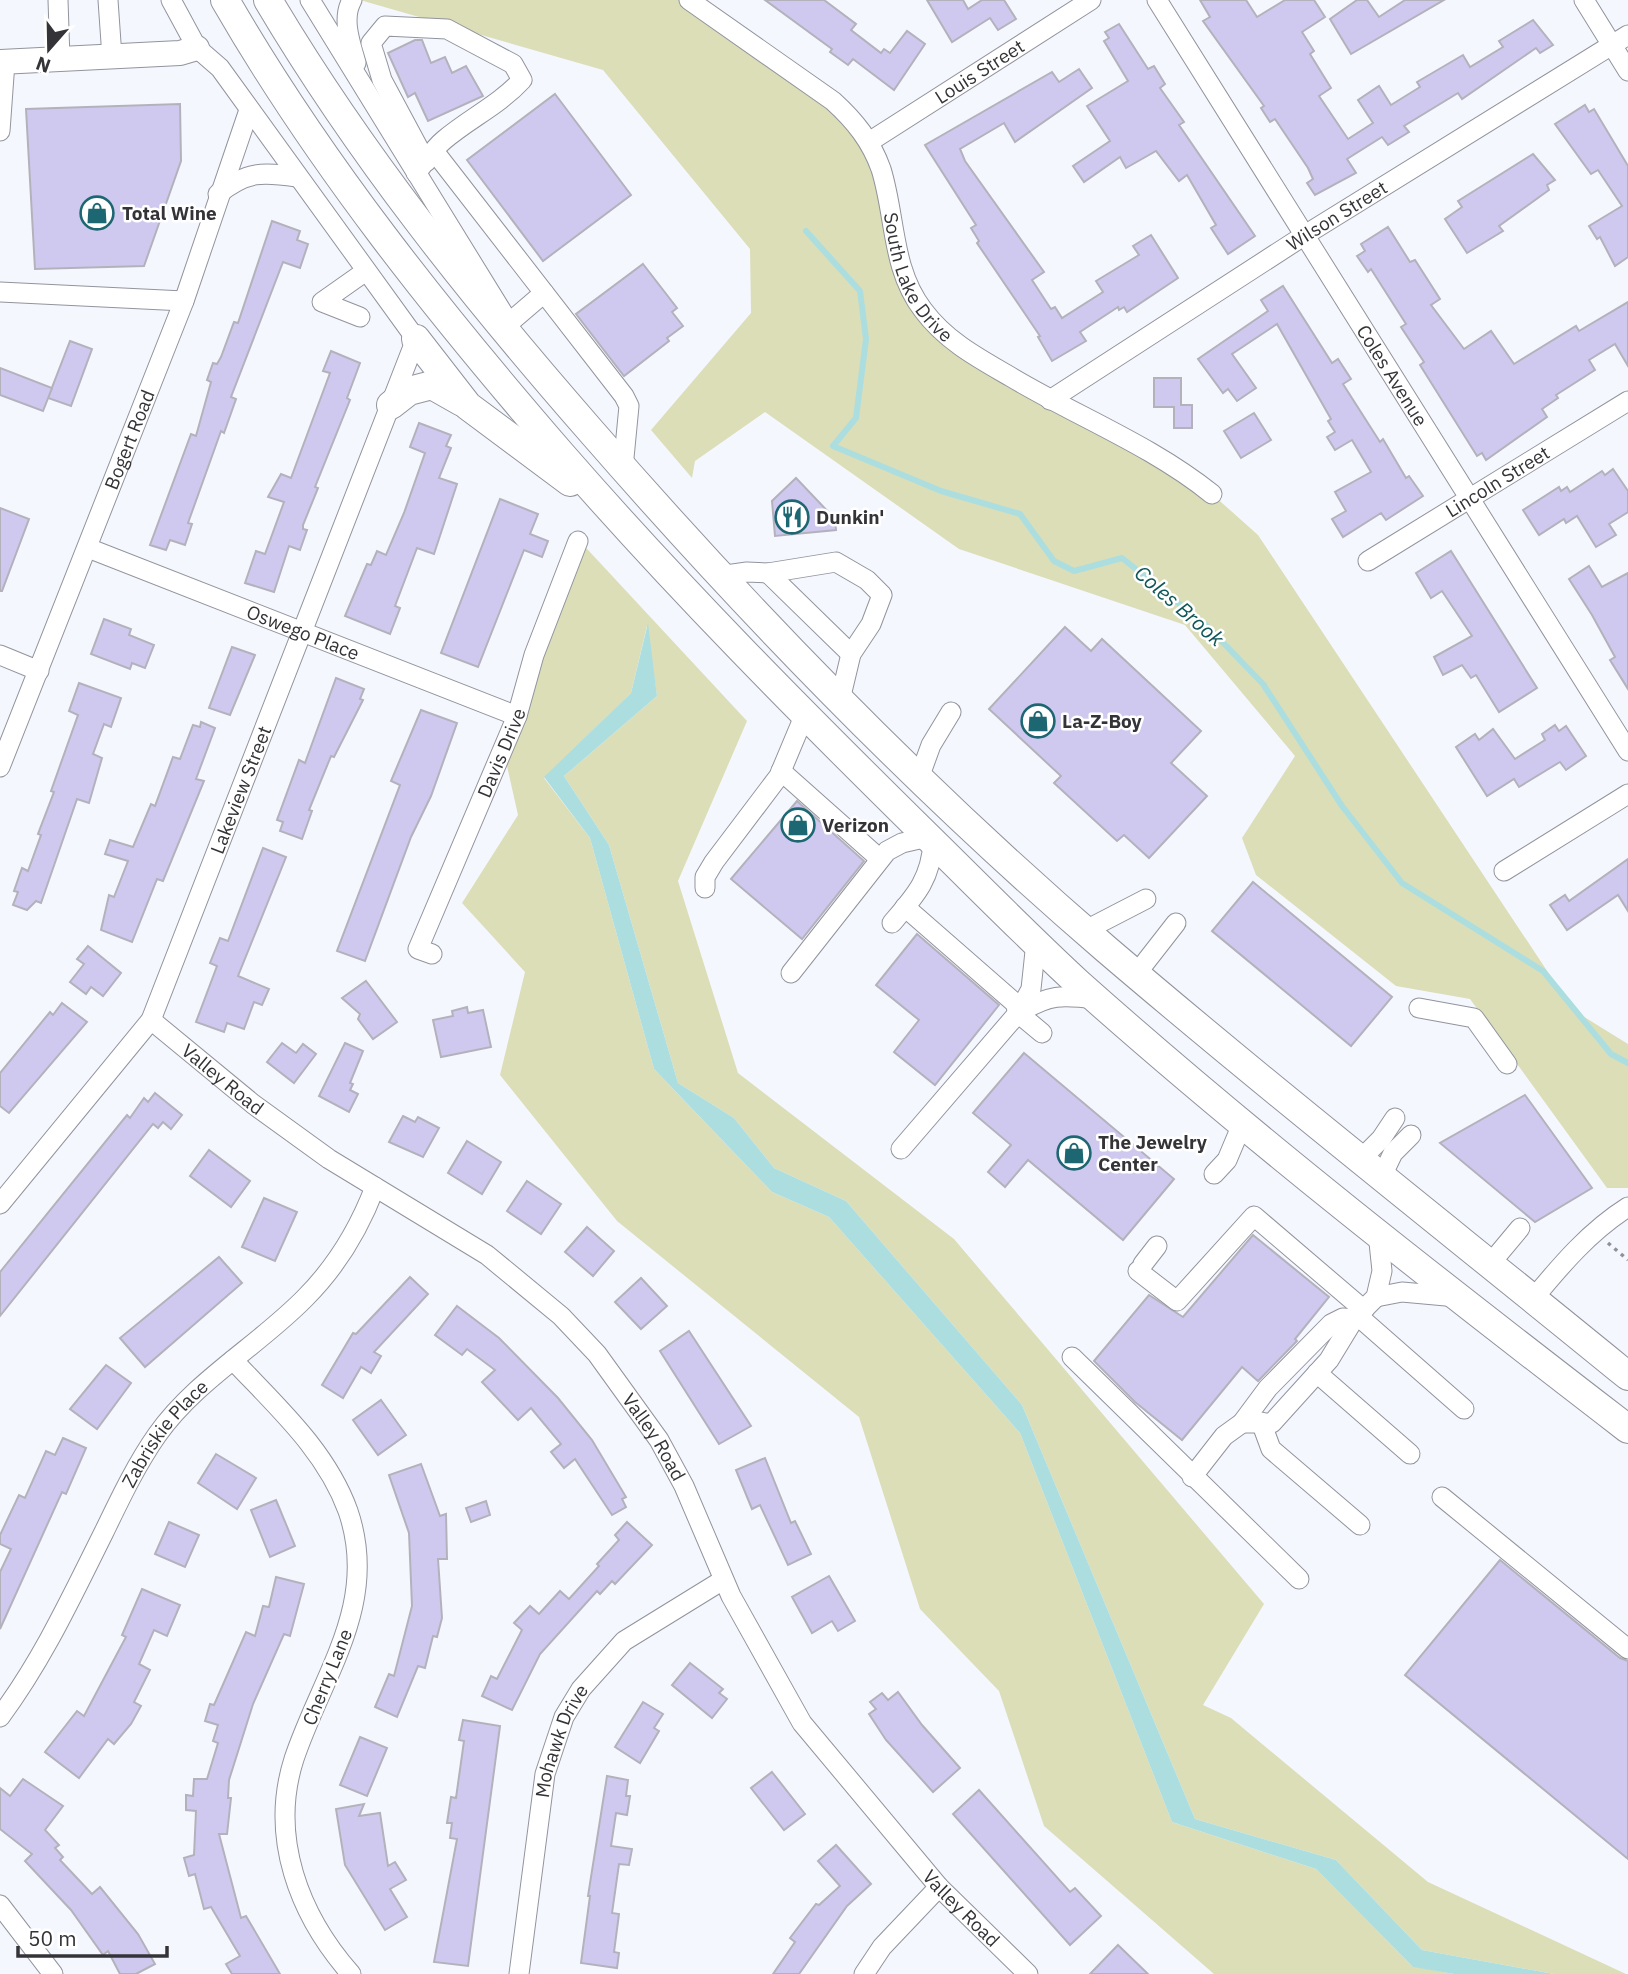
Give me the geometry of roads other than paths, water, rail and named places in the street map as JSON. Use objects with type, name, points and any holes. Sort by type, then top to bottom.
[{"type":"highway","points":[[225,0],[361,206],[435,303],[612,513],[805,714],[931,840],[1097,999],[1457,1297],[1628,1429]]},
{"type":"highway","points":[[268,0],[400,200],[540,373],[719,576],[840,700],[919,778],[1086,930],[1628,1376]]},
{"type":"highway","points":[[509,323],[540,373]]},
{"type":"highway","points":[[416,339],[468,405]]},
{"type":"highway","points":[[391,405],[409,391],[432,385],[468,405],[612,513]]},
{"type":"main road","points":[[2,62],[180,53],[197,48]]},
{"type":"street","points":[[58,0],[60,59]]},
{"type":"street","points":[[108,0],[112,57]]},
{"type":"street","points":[[172,0],[197,48],[220,68],[416,339]]},
{"type":"street","points":[[310,0],[365,91],[425,162],[544,293],[629,406],[623,468]]},
{"type":"street","points":[[352,0],[347,32],[365,91]]},
{"type":"street","name":"South Lake Drive","points":[[689,0],[833,101],[853,118],[869,142],[881,172],[897,254],[906,281],[922,309],[962,349],[1050,400],[1150,451],[1212,494]]},
{"type":"street","name":"Louis Street","points":[[869,142],[1091,0]]},
{"type":"street","name":"Coles Avenue","points":[[1157,0],[1628,751]]},
{"type":"street","points":[[1584,0],[1620,41],[1628,71]]},
{"type":"street","points":[[425,162],[445,139],[505,99],[522,80],[513,64],[447,29],[384,26],[370,43],[382,80],[509,323],[544,293]]},
{"type":"street","name":"Wilson Street","points":[[1050,400],[1305,235],[1620,41]]},
{"type":"street","points":[[0,131],[2,62]]},
{"type":"street","name":"Bogert Road","points":[[0,767],[184,301],[218,194],[249,110]]},
{"type":"street","points":[[218,194],[237,179],[265,172],[298,177]]},
{"type":"street","points":[[360,317],[322,302],[366,271]]},
{"type":"street","points":[[0,292],[184,301]]},
{"type":"street","name":"Lakeview Street","points":[[0,1205],[151,1020],[416,339]]},
{"type":"street","name":"Lincoln Street","points":[[1368,561],[1628,401]]},
{"type":"street","name":"Davis Drive","points":[[432,954],[418,948],[517,716],[534,654],[578,541]]},
{"type":"street","name":"Oswego Place","points":[[88,548],[517,716]]},
{"type":"street","points":[[719,576],[747,572],[768,573],[836,562],[867,580],[882,595],[871,624],[851,654],[840,700]]},
{"type":"street","points":[[768,573],[851,654]]},
{"type":"street","points":[[0,655],[39,671]]},
{"type":"street","points":[[919,778],[931,745],[951,712]]},
{"type":"street","points":[[705,888],[705,877],[714,862],[782,771],[805,714]]},
{"type":"street","points":[[782,771],[880,859]]},
{"type":"street","points":[[1504,871],[1628,794]]},
{"type":"street","points":[[791,973],[880,859],[902,843],[931,840],[932,866],[892,923]]},
{"type":"street","points":[[1086,930],[1146,899]]},
{"type":"street","points":[[905,907],[1015,1003],[1018,1013],[1042,1033]]},
{"type":"street","points":[[1137,973],[1176,923]]},
{"type":"street","points":[[901,1149],[1018,1013],[1031,989],[1036,942]]},
{"type":"street","points":[[1018,1013],[1040,1000],[1061,995],[1097,999]]},
{"type":"street","points":[[1419,1008],[1474,1018],[1507,1064]]},
{"type":"street","name":"Valley Road","points":[[151,1020],[253,1104],[375,1187],[496,1261],[561,1316],[597,1354],[659,1440],[684,1486],[723,1580],[764,1661],[802,1723],[939,1887],[1028,1974]]},
{"type":"street","points":[[1372,1168],[1381,1139],[1395,1118]]},
{"type":"street","points":[[1214,1174],[1227,1160],[1243,1122]]},
{"type":"street","points":[[1372,1168],[1393,1153],[1411,1135]]},
{"type":"street","name":"Zabriskie Place","points":[[0,1717],[26,1682],[52,1637],[138,1464],[159,1432],[187,1400],[304,1299],[328,1274],[350,1242],[375,1187]]},
{"type":"street","points":[[1533,1299],[1566,1258],[1609,1219],[1628,1207]]},
{"type":"street","points":[[1157,1246],[1141,1268],[1177,1301],[1254,1216],[1363,1311],[1464,1409]]},
{"type":"street","points":[[1490,1264],[1520,1228]]},
{"type":"street","points":[[1192,1477],[1224,1436],[1251,1422],[1272,1423],[1317,1373],[1363,1311],[1382,1271],[1378,1233]]},
{"type":"street","points":[[1251,1422],[1268,1388],[1331,1324],[1402,1293],[1457,1297]]},
{"type":"street","points":[[1072,1357],[1299,1579]]},
{"type":"street","name":"Cherry Lane","points":[[233,1360],[326,1464],[349,1514],[356,1544],[354,1606],[346,1636],[294,1760],[285,1819],[287,1851],[295,1882],[307,1911],[332,1952],[351,1974]]},
{"type":"street","points":[[1317,1373],[1410,1454]]},
{"type":"street","points":[[1251,1422],[1271,1449],[1360,1525]]},
{"type":"street","points":[[1442,1497],[1628,1649]]},
{"type":"street","name":"Mohawk Drive","points":[[519,1974],[544,1774],[564,1717],[594,1672],[624,1641],[723,1580]]},
{"type":"street","points":[[864,1974],[882,1947],[939,1887]]},
{"type":"street","points":[[0,1905],[53,1974]]},
{"type":"water","points":[[648,623],[657,696],[564,776],[609,845],[678,1083],[734,1118],[774,1168],[846,1201],[1022,1405],[1195,1819],[1336,1860],[1422,1950],[1554,1974],[1454,1974],[1413,1967],[1316,1869],[1172,1822],[1020,1433],[829,1217],[772,1192],[654,1069],[590,838],[544,777],[631,693]]},
{"type":"waterway","name":"Coles Brook","points":[[806,231],[860,291],[866,339],[856,418],[833,446],[941,491],[1020,514],[1054,561],[1074,571],[1122,558],[1206,625],[1263,684],[1342,806],[1402,883],[1543,971],[1611,1054],[1628,1063]]},
{"type":"place","name":"Total Wine","points":[[97,213]]},
{"type":"place","name":"Dunkin'","points":[[792,517]]},
{"type":"place","name":"La-Z-Boy","points":[[1038,721]]},
{"type":"place","name":"Verizon","points":[[798,825]]},
{"type":"place","name":"The Jewelry Center","points":[[1074,1153]]}]
